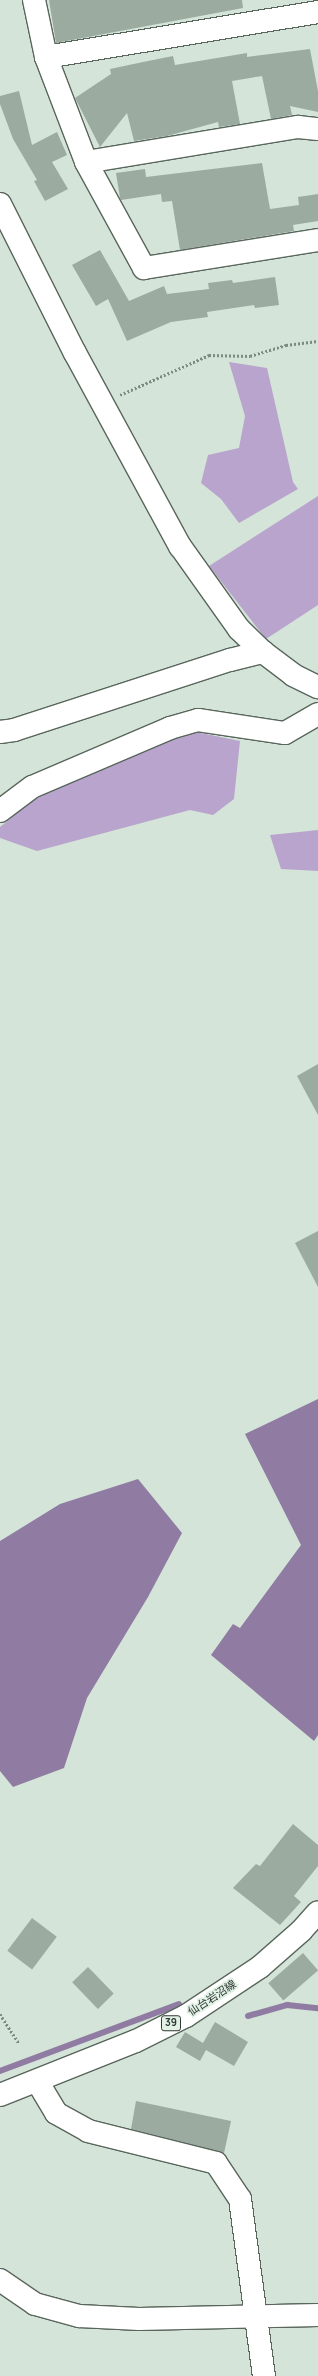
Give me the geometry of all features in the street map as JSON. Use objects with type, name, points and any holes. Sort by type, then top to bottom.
[{"type":"street","points":[[34,0],[46,57],[86,162],[144,268],[318,240]]},
{"type":"street","points":[[46,57],[318,12]]},
{"type":"street","points":[[86,162],[298,127],[318,129]]},
{"type":"street","points":[[0,204],[102,403],[180,546],[239,629],[263,652],[293,675],[318,688]]},
{"type":"street","points":[[0,732],[14,730],[230,660],[263,652]]},
{"type":"street","points":[[0,811],[32,787],[170,728],[198,720],[285,733],[318,714]]},
{"type":"street","name":"仙台岩沼線","points":[[0,2095],[136,2041],[186,2016],[260,1967],[301,1931],[318,1912]]},
{"type":"street","points":[[37,2081],[56,2113],[88,2131],[216,2163],[240,2199],[253,2284],[255,2317],[264,2376]]},
{"type":"street","points":[[0,2280],[35,2304],[79,2316],[139,2319],[255,2317],[318,2314]]},
{"type":"path","points":[[102,403],[209,355],[250,356],[286,345],[318,341]]},
{"type":"path","points":[[0,2014],[19,2043]]},
{"type":"shaded area","points":[[229,362],[267,368],[293,482],[298,489],[239,523],[221,499],[201,483],[208,455],[239,448],[245,416]]},
{"type":"shaded area","points":[[318,496],[318,605],[266,639],[209,566]]},
{"type":"shaded area","points":[[196,732],[240,741],[234,799],[213,815],[190,810],[37,851],[0,838],[0,827],[32,801],[88,772],[160,742]]},
{"type":"shaded area","points":[[318,830],[318,871],[281,869],[270,835]]},
{"type":"shaded area","points":[[318,1399],[318,1735],[314,1741],[211,1655],[233,1624],[240,1628],[301,1545],[245,1434]]},
{"type":"shaded area","points":[[138,1479],[182,1533],[148,1597],[87,1698],[64,1768],[13,1787],[0,1771],[0,1541],[60,1504]]},
{"type":"building","points":[[49,0],[242,0],[243,8],[56,43]]},
{"type":"building","points":[[310,49],[318,91],[318,112],[290,106],[292,115],[271,119],[262,76],[232,81],[240,124],[219,127],[218,122],[167,136],[134,141],[127,113],[100,147],[75,98],[111,74],[110,69],[143,62],[173,56],[175,65],[247,53],[247,57]]},
{"type":"building","points":[[19,91],[32,145],[57,132],[67,155],[52,162],[68,189],[45,201],[34,181],[37,180],[13,139],[0,104],[0,96]]},
{"type":"building","points":[[262,163],[270,209],[299,205],[298,197],[318,194],[318,221],[293,225],[294,231],[180,250],[172,201],[162,202],[161,194],[121,200],[116,173],[145,169],[146,177]]},
{"type":"building","points":[[100,250],[129,301],[164,286],[167,294],[209,289],[208,283],[232,280],[233,283],[275,277],[279,305],[255,308],[254,305],[207,312],[208,317],[171,322],[127,341],[108,299],[96,306],[72,265]]},
{"type":"building","points":[[318,1064],[318,1115],[297,1076]]},
{"type":"building","points":[[318,1231],[318,1287],[295,1243]]},
{"type":"building","points":[[293,1824],[318,1845],[318,1866],[294,1896],[301,1902],[280,1925],[233,1888],[256,1864],[260,1866]]},
{"type":"building","points":[[32,1918],[57,1937],[32,1969],[7,1951]]},
{"type":"building","points":[[303,1953],[318,1970],[283,2001],[268,1983]]},
{"type":"building","points":[[88,1967],[114,1994],[98,2009],[72,1982]]},
{"type":"building","points":[[215,2022],[248,2042],[234,2066],[206,2050],[200,2061],[176,2047],[185,2032],[203,2043]]},
{"type":"building","points":[[136,2101],[231,2121],[224,2153],[131,2129]]},
{"type":"waterway","points":[[0,2071],[179,2004]]},
{"type":"waterway","points":[[248,2016],[287,2005],[318,2008]]}]
